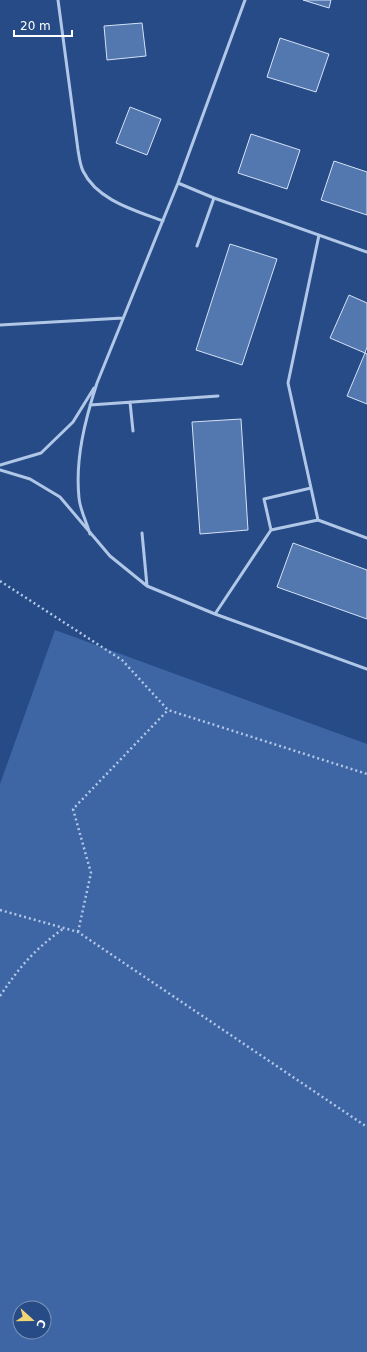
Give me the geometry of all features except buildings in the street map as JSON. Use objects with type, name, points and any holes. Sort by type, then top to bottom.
[{"type":"lane","points":[[58,0],[78,150],[83,170],[97,190],[123,206],[162,221]]},
{"type":"lane","points":[[90,534],[79,500],[79,453],[90,405],[97,383],[178,183],[245,0]]},
{"type":"lane","points":[[178,183],[214,198],[367,252]]},
{"type":"lane","points":[[197,246],[214,198]]},
{"type":"lane","points":[[318,520],[288,383],[319,235]]},
{"type":"lane","points":[[0,325],[123,318]]},
{"type":"lane","points":[[0,465],[40,453],[73,422],[97,383]]},
{"type":"lane","points":[[90,405],[218,396]]},
{"type":"lane","points":[[130,402],[133,431]]},
{"type":"lane","points":[[0,470],[30,479],[60,497],[110,556],[147,586],[215,614],[367,669]]},
{"type":"lane","points":[[215,614],[270,530],[264,499],[310,488]]},
{"type":"lane","points":[[270,530],[318,520],[367,538]]},
{"type":"lane","points":[[142,533],[147,586]]},
{"type":"path","points":[[0,581],[122,660],[168,710],[367,774]]},
{"type":"path","points":[[78,932],[91,873],[73,809],[168,710]]},
{"type":"path","points":[[0,910],[78,932],[367,1127]]},
{"type":"path","points":[[0,996],[21,965],[41,945],[64,928]]},
{"type":"shaded area","points":[[55,630],[367,744],[367,1352],[0,1352],[0,784]]}]
